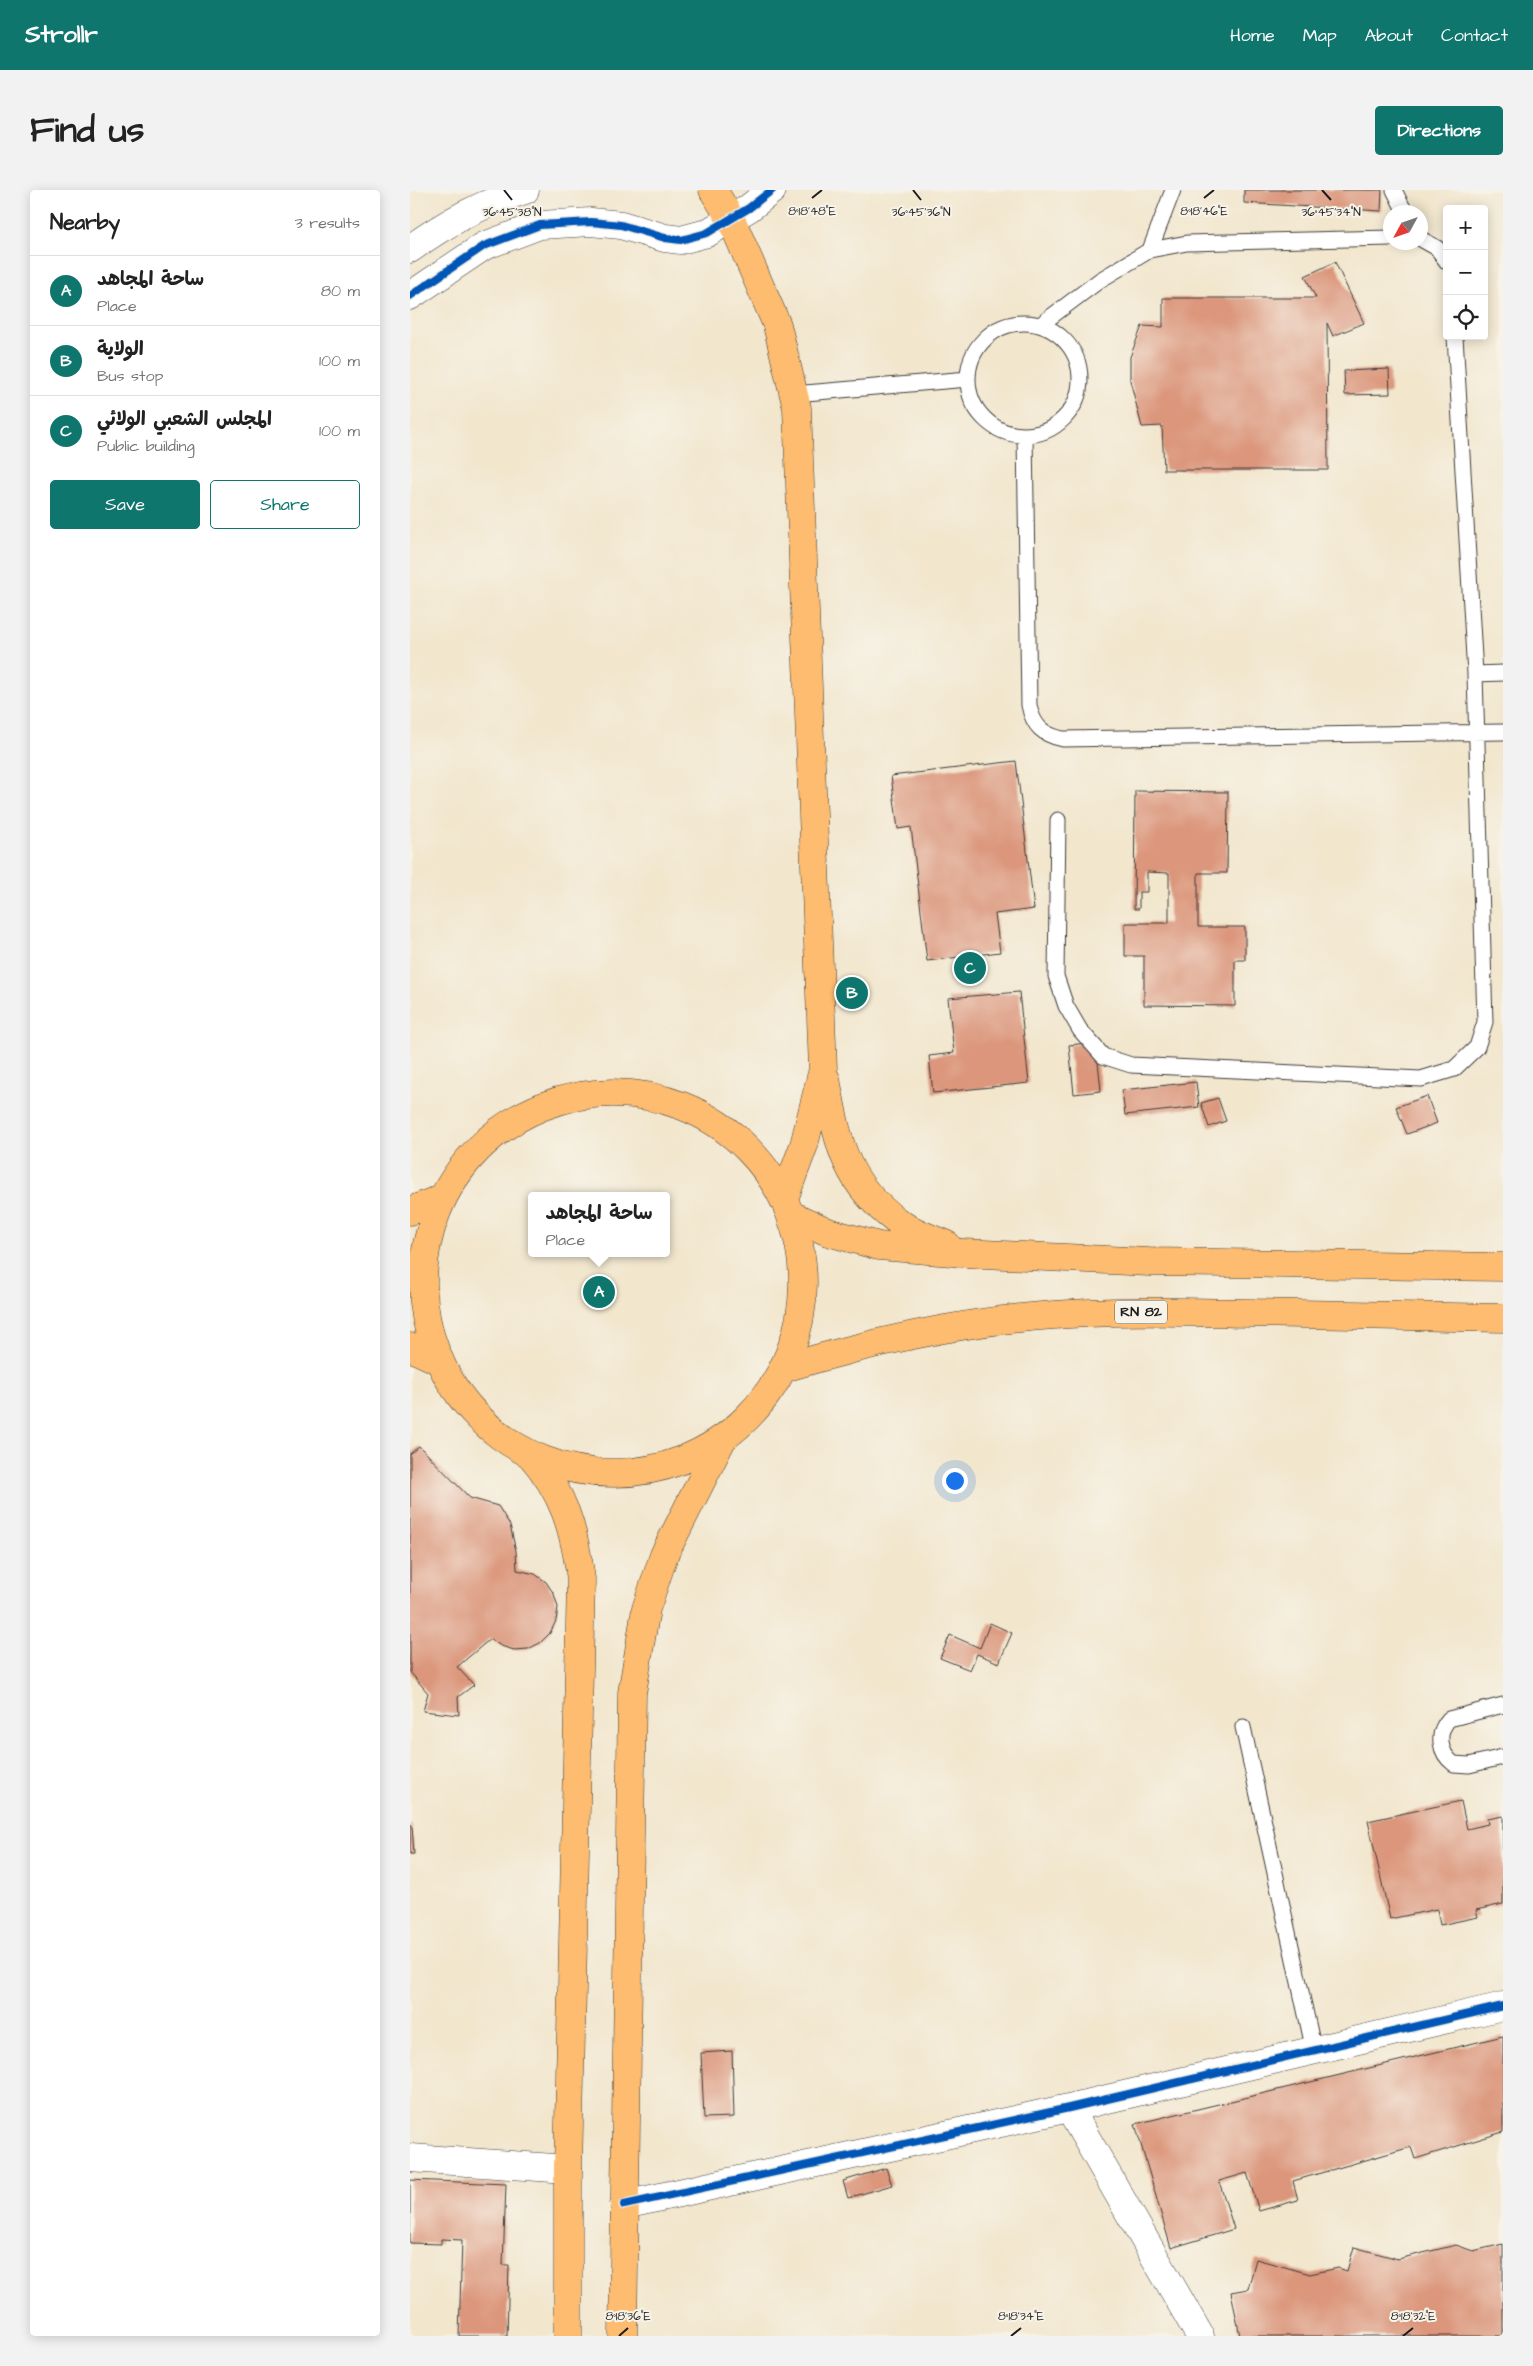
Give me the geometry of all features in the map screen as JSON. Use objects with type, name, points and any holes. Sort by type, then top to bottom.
[{"type":"main road","points":[[712,190],[731,219],[777,325],[797,408],[823,1069],[843,1154],[858,1183],[876,1203],[900,1223],[964,1253]]},
{"type":"main road","points":[[788,1207],[823,1069]]},
{"type":"main road","points":[[613,1092],[644,1094],[673,1102],[701,1113],[726,1130],[749,1150],[769,1173],[788,1207],[799,1240],[804,1292],[794,1344],[784,1368],[758,1407],[723,1438],[702,1452],[678,1462],[629,1473],[578,1470],[554,1464],[530,1454],[507,1441],[486,1425],[463,1398],[440,1361],[416,1278],[442,1198],[458,1172],[477,1148],[500,1128],[526,1112],[554,1101],[583,1094],[613,1092]]},
{"type":"main road","points":[[410,1211],[442,1198]]},
{"type":"main road","points":[[788,1207],[828,1232],[878,1246],[964,1253],[1149,1262],[1503,1267]]},
{"type":"main road","name":"RN 82","points":[[784,1368],[850,1348],[916,1333],[984,1322],[1052,1315],[1121,1311],[1503,1318]]},
{"type":"main road","points":[[410,1347],[440,1361]]},
{"type":"main road","points":[[623,2336],[632,1693],[646,1609],[664,1555],[723,1438]]},
{"type":"main road","points":[[530,1454],[548,1474],[562,1502],[575,1540],[581,1579],[568,2170],[568,2336]]},
{"type":"street","points":[[410,249],[443,225],[492,200],[525,190]]},
{"type":"street","points":[[410,296],[484,246],[540,225],[591,222],[621,225],[665,238],[681,240],[707,233],[731,219],[772,190]]},
{"type":"street","points":[[624,2205],[1069,2108],[1503,2006]]},
{"type":"street","points":[[1069,2108],[1200,2336]]},
{"type":"street","points":[[410,2158],[568,2170]]},
{"type":"lane","points":[[1150,250],[1173,190]]},
{"type":"lane","points":[[1394,190],[1402,205]]},
{"type":"lane","points":[[1040,325],[1100,280],[1150,250],[1187,243],[1383,238]]},
{"type":"lane","points":[[1428,243],[1437,248],[1443,256]]},
{"type":"lane","points":[[1022,323],[1040,325],[1056,333],[1068,345],[1077,360],[1080,378],[1077,395],[1070,411],[1057,423],[1042,431],[1025,434],[1007,432],[992,425],[979,412],[971,397],[968,379],[970,362],[978,347],[990,334],[1005,326],[1022,323]]},
{"type":"lane","points":[[1058,820],[1056,976],[1066,1006],[1103,1056],[1131,1065],[1421,1079],[1454,1069],[1477,1047],[1485,1022],[1477,732],[1455,340]]},
{"type":"lane","points":[[794,394],[968,379]]},
{"type":"lane","points":[[1025,434],[1029,706],[1032,720],[1040,730],[1050,737],[1063,739],[1503,732]]},
{"type":"lane","points":[[1475,674],[1503,673]]},
{"type":"lane","points":[[1503,1705],[1449,1719],[1444,1725],[1440,1736],[1443,1753],[1454,1764],[1469,1765],[1503,1757]]},
{"type":"lane","points":[[1243,1727],[1314,2051]]},
{"type":"building","points":[[1244,190],[1382,190],[1381,211],[1244,203]]},
{"type":"building","points":[[1335,262],[1364,323],[1333,336],[1327,323],[1328,470],[1164,470],[1162,426],[1142,427],[1130,380],[1130,357],[1142,326],[1163,327],[1163,298],[1316,298],[1305,276]]},
{"type":"building","points":[[1389,369],[1390,394],[1345,395],[1344,371]]},
{"type":"building","points":[[1016,761],[1034,909],[995,914],[1000,952],[927,961],[911,827],[898,829],[891,776]]},
{"type":"building","points":[[1135,791],[1228,792],[1227,873],[1198,873],[1198,927],[1245,927],[1245,960],[1235,960],[1235,1006],[1144,1005],[1144,956],[1125,956],[1125,923],[1169,923],[1169,873],[1147,872],[1147,892],[1139,892],[1139,909],[1134,909]]},
{"type":"building","points":[[1019,992],[1029,1083],[933,1093],[929,1056],[954,1053],[948,998]]},
{"type":"building","points":[[1096,1042],[1101,1091],[1074,1094],[1069,1045]]},
{"type":"building","points":[[1196,1082],[1199,1107],[1125,1115],[1122,1090]]},
{"type":"building","points":[[1427,1096],[1437,1123],[1407,1134],[1396,1107]]},
{"type":"building","points":[[1218,1098],[1226,1121],[1209,1127],[1201,1103]]},
{"type":"building","points":[[419,1446],[470,1498],[498,1506],[510,1525],[516,1551],[517,1570],[535,1574],[546,1582],[554,1594],[558,1607],[556,1621],[550,1633],[540,1643],[528,1649],[514,1650],[501,1646],[490,1639],[457,1667],[474,1685],[458,1697],[459,1715],[423,1711],[428,1693],[410,1672],[410,1454]]},
{"type":"building","points":[[990,1623],[1012,1633],[999,1663],[977,1654],[970,1670],[940,1658],[950,1635],[980,1648]]},
{"type":"building","points":[[1461,1801],[1467,1829],[1488,1824],[1487,1819],[1503,1816],[1503,1904],[1476,1910],[1478,1917],[1440,1925],[1437,1909],[1390,1919],[1368,1821]]},
{"type":"building","points":[[410,1825],[412,1825],[414,1854],[410,1854]]},
{"type":"building","points":[[1503,2036],[1503,2132],[1415,2159],[1411,2147],[1293,2181],[1298,2200],[1259,2211],[1247,2173],[1219,2181],[1234,2229],[1171,2248],[1135,2124]]},
{"type":"building","points":[[732,2051],[734,2117],[704,2118],[701,2053]]},
{"type":"building","points":[[886,2168],[892,2185],[848,2198],[843,2181]]},
{"type":"building","points":[[410,2180],[506,2184],[503,2265],[509,2265],[507,2336],[459,2336],[462,2240],[441,2239],[441,2244],[410,2243]]},
{"type":"building","points":[[1503,2244],[1503,2336],[1240,2336],[1231,2292],[1248,2289],[1256,2259],[1310,2274],[1338,2268],[1347,2271],[1354,2247],[1398,2259],[1456,2245],[1473,2251]]},
{"type":"cycle path","points":[[410,296],[484,246],[540,225],[591,222],[621,225],[665,238],[681,240],[707,233],[749,208],[772,190]]},
{"type":"cycle path","points":[[624,2205],[1069,2108],[1503,2006]]},
{"type":"place","name":"المجلس الشعبي الولائي","points":[[970,968]]},
{"type":"place","name":"الولاية","points":[[852,993]]},
{"type":"place","name":"ساحة المجاهد","points":[[599,1292]]}]
